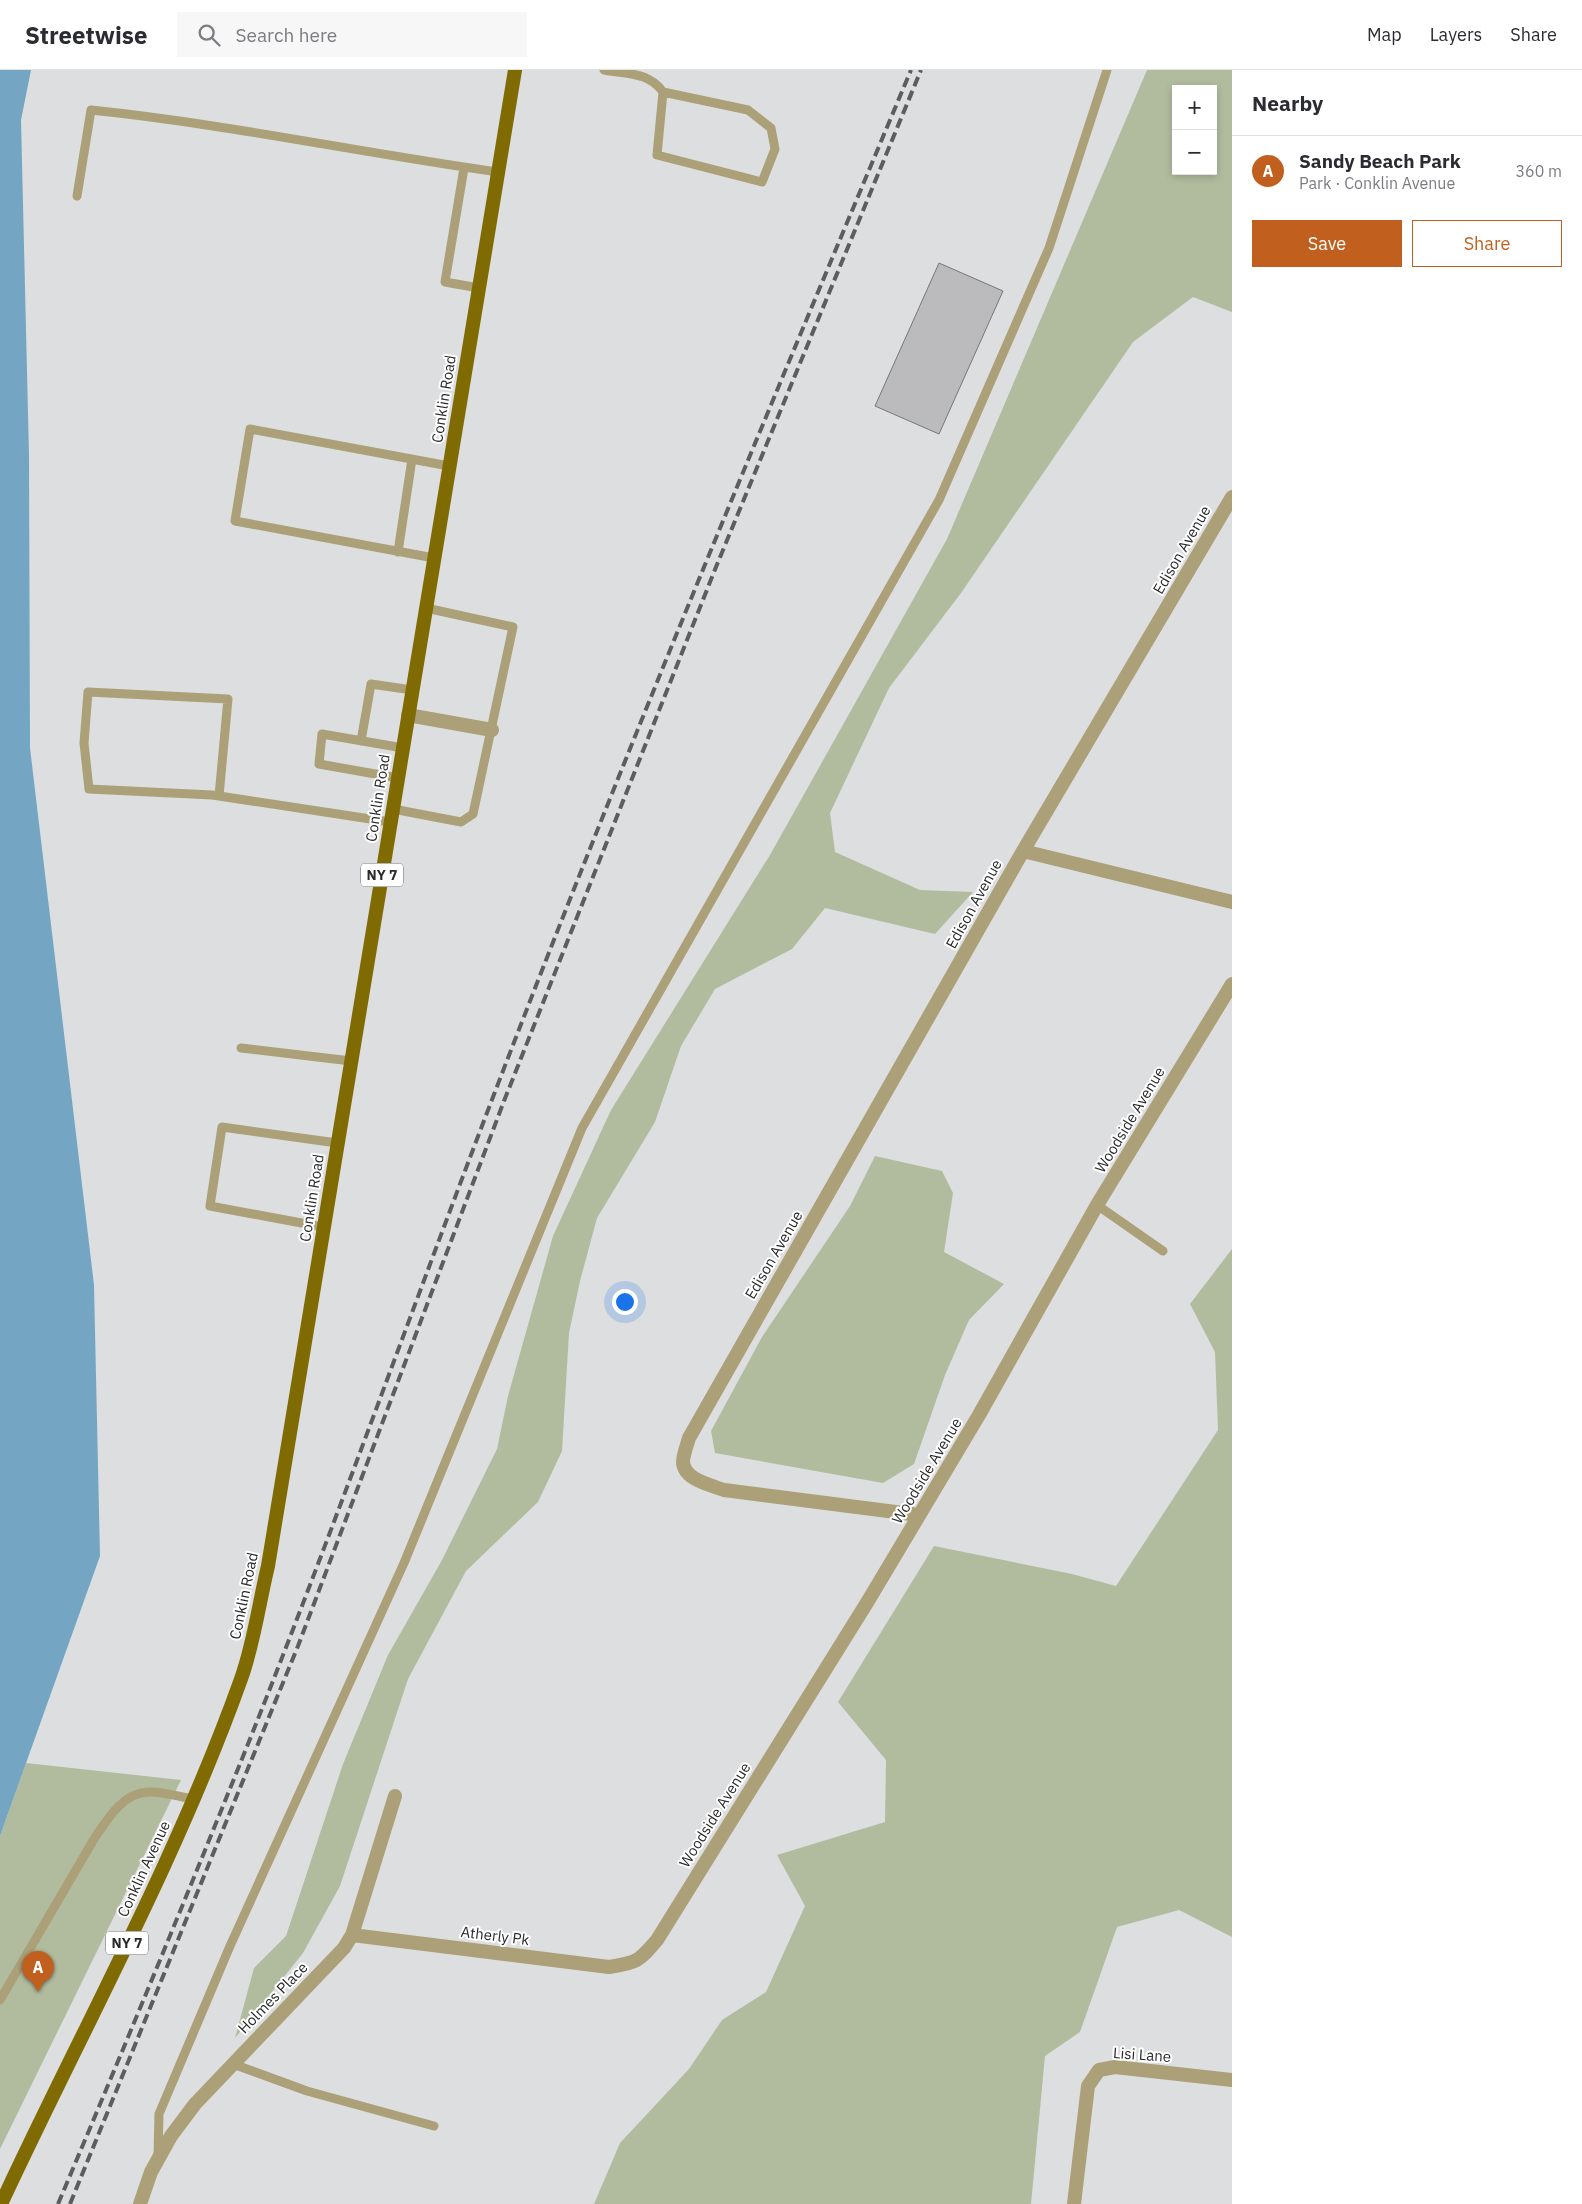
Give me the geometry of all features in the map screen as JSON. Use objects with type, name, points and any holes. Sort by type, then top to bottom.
[{"type":"main road","name":"Conklin Road","points":[[241,1678],[268,1566],[514,70]]},
{"type":"main road","name":"Conklin Avenue","points":[[1,2204],[156,1884],[194,1799],[241,1678]]},
{"type":"street","name":"Edison Avenue","points":[[920,1515],[724,1490],[699,1481],[686,1471],[683,1461],[689,1438],[1023,851],[1232,497]]},
{"type":"street","points":[[408,715],[492,730]]},
{"type":"street","name":"Edison Avenue","points":[[1023,851],[1232,902]]},
{"type":"street","name":"Woodside Avenue","points":[[633,1962],[640,1959],[657,1940],[868,1601],[979,1415],[1097,1205],[1232,984]]},
{"type":"street","name":"Holmes Place","points":[[140,2204],[151,2172],[171,2136],[195,2104],[344,1948],[352,1935],[395,1796]]},
{"type":"street","name":"Atherly Pk","points":[[352,1935],[609,1966],[633,1962]]},
{"type":"street","name":"Lisi Lane","points":[[1074,2204],[1088,2086],[1099,2070],[1115,2067],[1232,2080]]},
{"type":"lane","points":[[604,70],[644,76],[656,83],[663,92],[748,110],[771,128],[775,149],[762,182],[657,155],[663,92]]},
{"type":"lane","points":[[158,2160],[159,2114],[230,1946],[404,1563],[582,1128],[939,500],[1049,248],[1107,70]]},
{"type":"lane","points":[[77,196],[91,110],[146,116],[498,172]]},
{"type":"lane","points":[[464,168],[445,282],[478,288]]},
{"type":"lane","points":[[434,558],[235,521],[236,512],[250,429],[449,466]]},
{"type":"lane","points":[[398,552],[412,459]]},
{"type":"lane","points":[[219,796],[228,699],[88,692],[84,743],[89,790],[219,796],[391,816],[461,822],[473,814],[513,627],[426,608]]},
{"type":"lane","points":[[361,741],[371,684],[412,690]]},
{"type":"lane","points":[[398,778],[319,764],[322,734],[403,748]]},
{"type":"lane","points":[[241,1048],[351,1061]]},
{"type":"lane","points":[[324,1227],[210,1206],[222,1127],[337,1143]]},
{"type":"lane","points":[[1097,1205],[1163,1251]]},
{"type":"lane","points":[[0,2000],[110,1815],[129,1797],[147,1792],[194,1799]]},
{"type":"lane","points":[[233,2064],[307,2091],[434,2126]]},
{"type":"green space","points":[[1147,70],[1232,70],[1232,312],[1193,297],[1133,342],[961,593],[889,688],[830,813],[835,852],[920,890],[973,892],[935,934],[825,908],[792,949],[715,989],[681,1046],[655,1122],[597,1218],[580,1281],[569,1333],[562,1451],[538,1502],[466,1571],[408,1679],[340,1886],[303,1953],[235,2038],[254,1968],[286,1936],[343,1764],[388,1655],[442,1560],[497,1449],[508,1396],[553,1236],[611,1110],[770,855],[947,539]]},
{"type":"green space","points":[[875,1156],[942,1171],[953,1193],[944,1252],[1004,1284],[969,1320],[945,1375],[914,1464],[883,1483],[715,1453],[711,1431],[762,1337],[850,1206]]},
{"type":"green space","points":[[1232,1249],[1232,1937],[1179,1910],[1117,1927],[1080,2032],[1045,2056],[1031,2204],[594,2204],[620,2143],[689,2069],[722,2020],[766,1992],[805,1906],[777,1855],[885,1822],[886,1760],[838,1702],[934,1546],[1072,1574],[1116,1586],[1218,1430],[1215,1352],[1190,1304]]},
{"type":"green space","points":[[26,1763],[181,1780],[0,2149],[0,1836]]},
{"type":"water","points":[[0,70],[31,70],[21,120],[29,455],[30,748],[94,1285],[100,1556],[0,1836]]},
{"type":"building","points":[[939,263],[1003,291],[939,434],[875,406]]},
{"type":"railway","points":[[58,2204],[252,1734],[344,1496],[493,1097],[594,839],[751,454],[911,70]]},
{"type":"railway","points":[[70,2204],[298,1646],[504,1101],[716,567],[921,70]]},
{"type":"place","name":"Sandy Beach Park","points":[[38,1992]]}]
